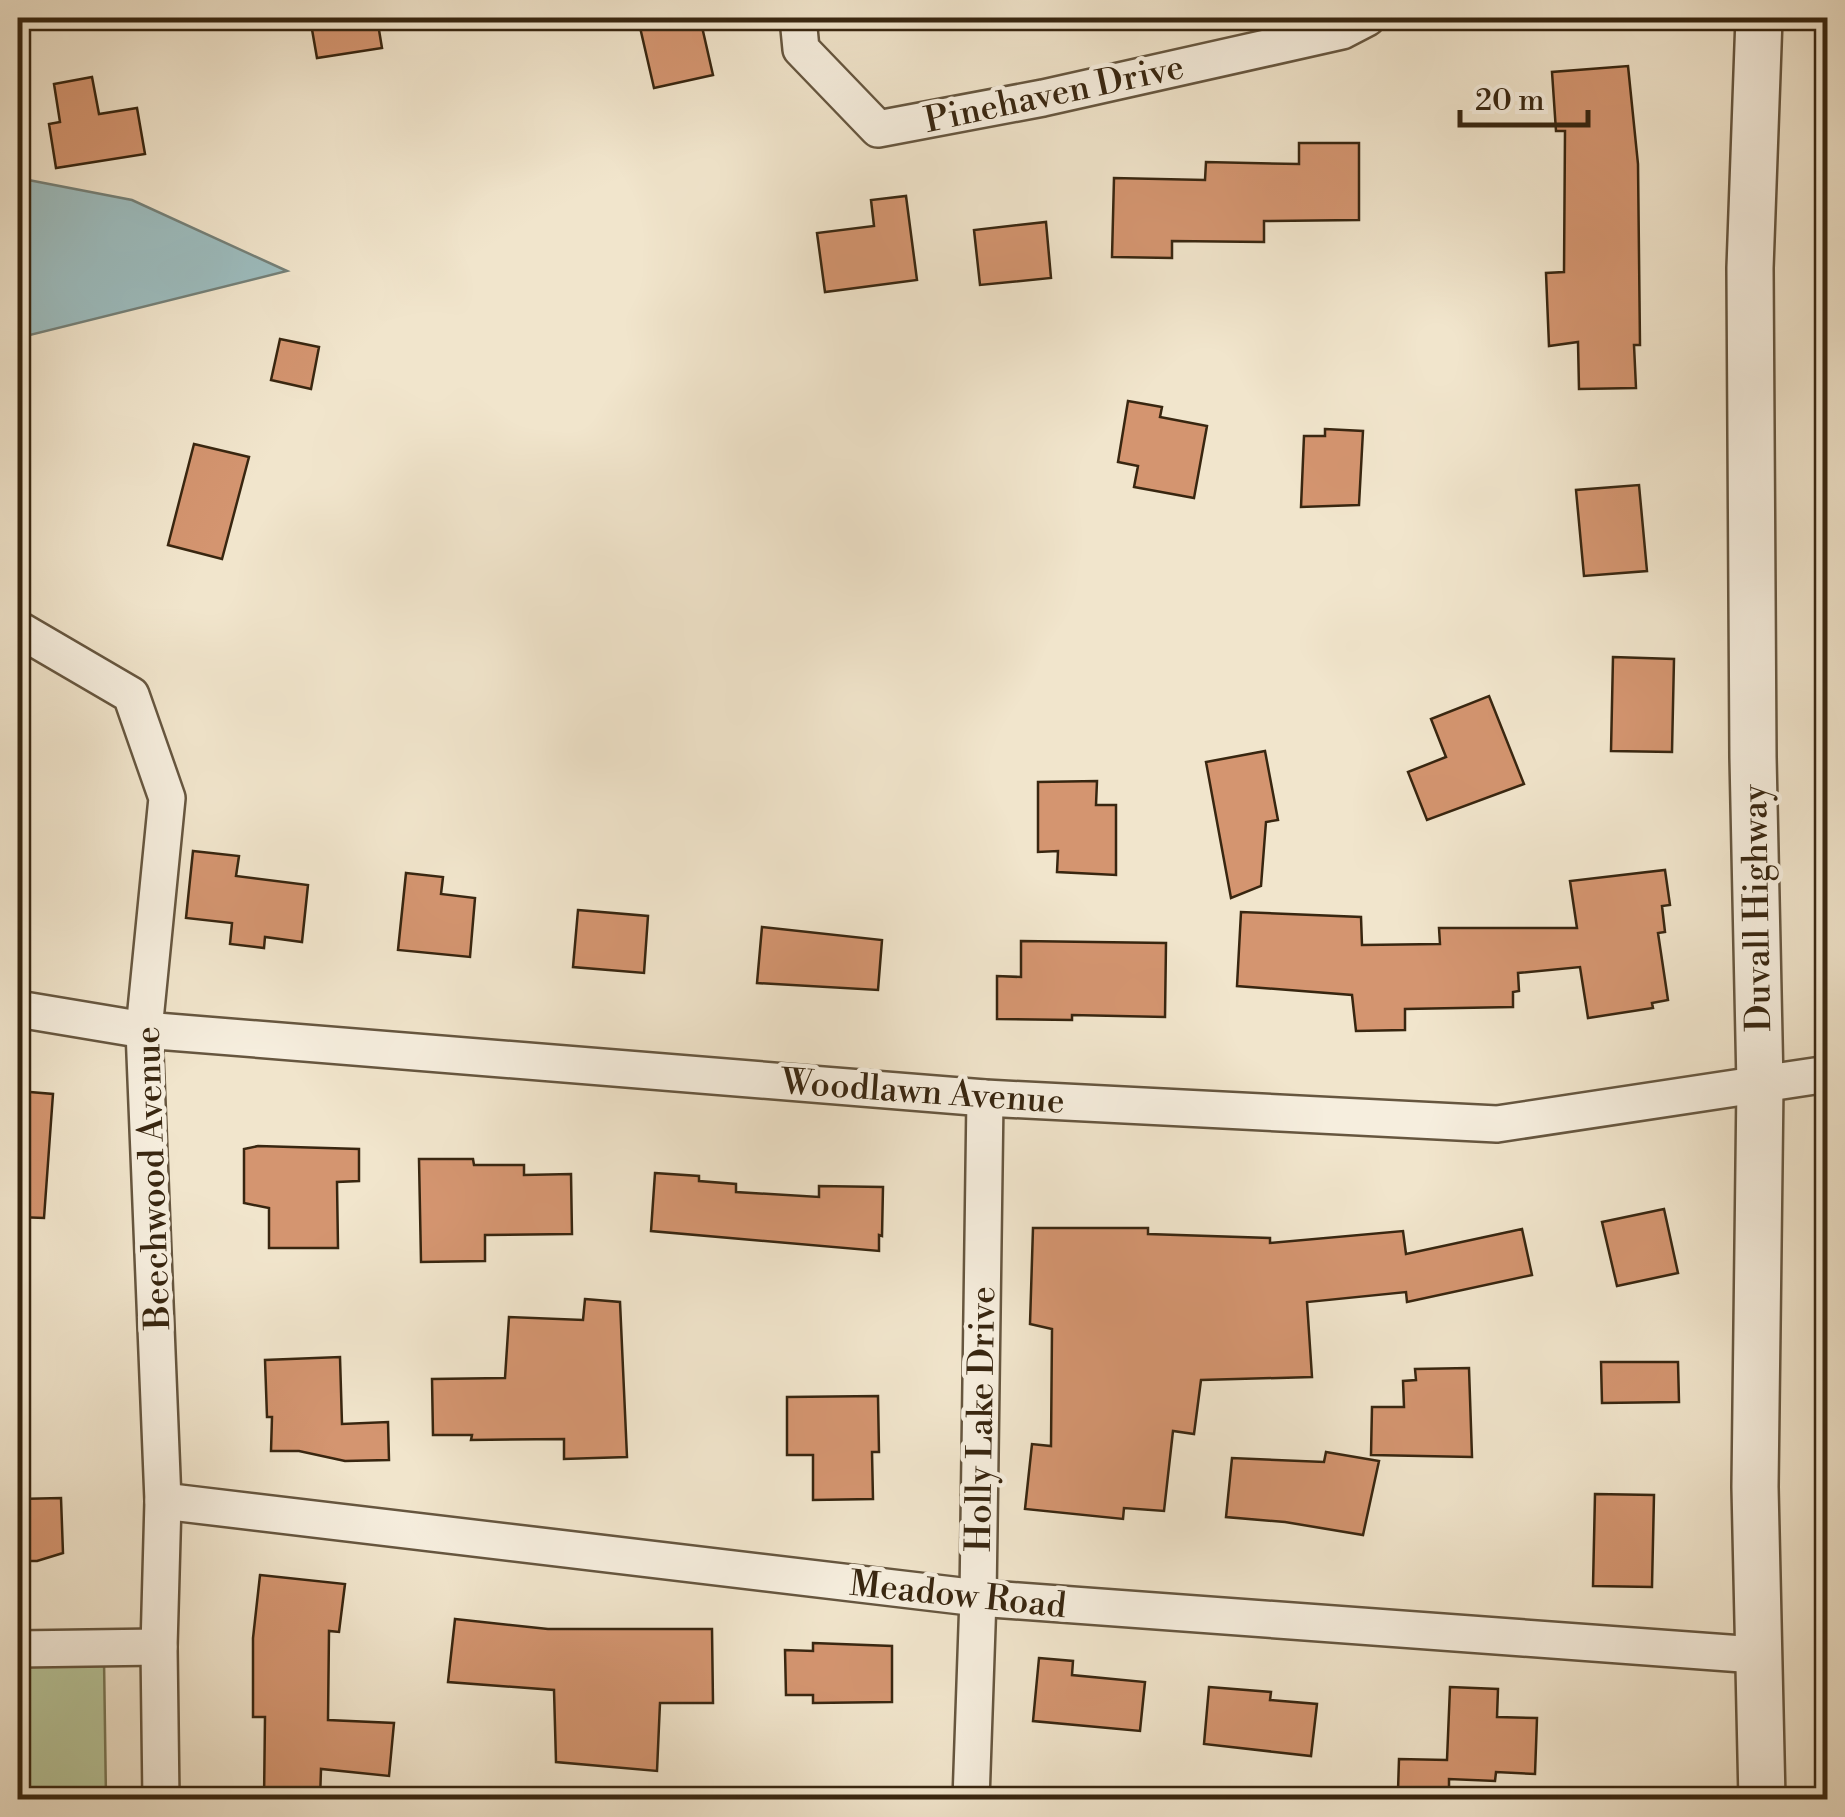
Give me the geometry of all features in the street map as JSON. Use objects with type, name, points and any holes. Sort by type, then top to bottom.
[{"type":"street","name":"Pinehaven Drive","points":[[798,18],[801,49],[878,129],[1043,98],[1342,31],[1367,18]]},
{"type":"street","name":"Duvall Highway","points":[[1759,18],[1750,287],[1760,1086],[1756,1655],[1762,1800]]},
{"type":"street","name":"Beechwood Avenue","points":[[18,629],[131,695],[167,798],[144,1030],[163,1501],[161,1800]]},
{"type":"street","name":"Woodlawn Avenue","points":[[18,1009],[144,1030],[985,1098],[1498,1124],[1828,1074]]},
{"type":"street","name":"Holly Lake Drive","points":[[971,1800],[985,1098]]},
{"type":"street","name":"Meadow Road","points":[[163,1501],[978,1598],[1756,1655]]},
{"type":"street","points":[[18,1649],[160,1647]]},
{"type":"green space","points":[[18,1659],[104,1659],[106,1799],[18,1799]]},
{"type":"water","points":[[18,178],[132,200],[287,271],[18,338]]},
{"type":"building","points":[[310,18],[377,18],[382,48],[317,58]]},
{"type":"building","points":[[662,18],[700,18],[713,75],[654,88],[639,23]]},
{"type":"building","points":[[1628,66],[1638,164],[1640,345],[1634,345],[1636,388],[1579,389],[1578,342],[1549,346],[1546,273],[1564,272],[1565,131],[1556,131],[1552,72]]},
{"type":"building","points":[[92,77],[99,114],[137,108],[145,154],[56,168],[49,124],[60,122],[54,84]]},
{"type":"building","points":[[1299,143],[1359,143],[1359,220],[1264,221],[1264,242],[1172,241],[1172,258],[1112,257],[1114,178],[1205,180],[1206,162],[1299,164]]},
{"type":"building","points":[[906,196],[917,280],[825,292],[817,233],[874,226],[871,200]]},
{"type":"building","points":[[1046,222],[1051,278],[980,285],[974,230]]},
{"type":"building","points":[[280,339],[319,347],[311,389],[271,380]]},
{"type":"building","points":[[1128,401],[1162,407],[1160,417],[1207,426],[1194,498],[1134,487],[1138,466],[1118,462]]},
{"type":"building","points":[[1325,429],[1363,431],[1359,505],[1301,507],[1304,436],[1325,436]]},
{"type":"building","points":[[194,444],[249,457],[222,559],[168,545]]},
{"type":"building","points":[[1639,485],[1647,571],[1584,576],[1576,490]]},
{"type":"building","points":[[1613,657],[1674,659],[1672,752],[1611,751]]},
{"type":"building","points":[[1489,696],[1524,784],[1427,820],[1408,772],[1446,757],[1431,719]]},
{"type":"building","points":[[1265,751],[1278,820],[1266,822],[1261,886],[1231,898],[1206,762]]},
{"type":"building","points":[[1097,781],[1096,805],[1116,805],[1116,875],[1057,872],[1058,851],[1038,852],[1038,782]]},
{"type":"building","points":[[193,851],[239,856],[236,876],[308,885],[302,942],[265,937],[264,948],[230,944],[232,923],[186,918]]},
{"type":"building","points":[[1665,870],[1670,905],[1662,906],[1665,932],[1658,933],[1668,1000],[1652,1003],[1653,1008],[1588,1018],[1580,967],[1518,973],[1519,991],[1513,992],[1513,1007],[1405,1009],[1405,1030],[1356,1031],[1352,995],[1237,986],[1241,912],[1361,917],[1362,945],[1440,944],[1439,928],[1577,928],[1570,881]]},
{"type":"building","points":[[406,873],[443,877],[441,894],[475,898],[470,957],[398,950]]},
{"type":"building","points":[[578,910],[648,916],[644,973],[573,967]]},
{"type":"building","points":[[762,927],[882,940],[878,990],[757,983]]},
{"type":"building","points":[[1021,941],[1166,943],[1165,1017],[1072,1015],[1072,1020],[997,1019],[997,976],[1021,977]]},
{"type":"building","points":[[18,1091],[53,1094],[44,1218],[18,1217]]},
{"type":"building","points":[[244,1149],[359,1149],[359,1181],[337,1182],[338,1248],[269,1248],[269,1208],[244,1203]]},
{"type":"building","points":[[419,1159],[473,1159],[474,1165],[524,1165],[524,1175],[571,1174],[572,1234],[485,1235],[485,1261],[421,1262]]},
{"type":"building","points":[[655,1173],[736,1184],[736,1192],[819,1197],[819,1186],[883,1187],[879,1251],[651,1231]]},
{"type":"building","points":[[1664,1209],[1678,1273],[1617,1286],[1602,1222]]},
{"type":"building","points":[[1033,1228],[1148,1228],[1148,1234],[1270,1238],[1270,1243],[1403,1231],[1406,1254],[1522,1229],[1532,1275],[1407,1302],[1406,1292],[1307,1302],[1312,1377],[1201,1380],[1194,1434],[1173,1431],[1164,1511],[1124,1508],[1123,1519],[1025,1509],[1032,1444],[1051,1446],[1052,1329],[1030,1324]]},
{"type":"building","points":[[585,1299],[620,1302],[627,1457],[564,1459],[564,1439],[471,1440],[472,1435],[433,1435],[432,1379],[505,1378],[509,1317],[583,1320]]},
{"type":"building","points":[[340,1357],[342,1424],[388,1422],[389,1460],[345,1461],[299,1451],[271,1451],[272,1417],[267,1417],[265,1360]]},
{"type":"building","points":[[1601,1362],[1678,1362],[1679,1402],[1602,1403]]},
{"type":"building","points":[[1469,1368],[1472,1457],[1371,1455],[1372,1407],[1404,1407],[1403,1381],[1416,1380],[1415,1369]]},
{"type":"building","points":[[878,1396],[879,1452],[872,1452],[873,1499],[813,1500],[813,1455],[787,1455],[787,1397]]},
{"type":"building","points":[[1326,1452],[1379,1461],[1363,1535],[1226,1517],[1232,1458],[1324,1462]]},
{"type":"building","points":[[1595,1494],[1654,1495],[1652,1587],[1593,1586]]},
{"type":"building","points":[[61,1498],[63,1553],[37,1561],[18,1561],[18,1499]]},
{"type":"building","points":[[260,1575],[345,1584],[339,1632],[329,1631],[328,1720],[394,1723],[389,1776],[321,1769],[320,1800],[264,1800],[265,1717],[253,1717],[253,1638]]},
{"type":"building","points":[[455,1619],[548,1629],[712,1629],[713,1703],[660,1703],[657,1771],[556,1762],[554,1690],[448,1682]]},
{"type":"building","points":[[813,1643],[892,1646],[892,1702],[813,1703],[813,1695],[786,1695],[785,1650],[813,1651]]},
{"type":"building","points":[[1039,1658],[1073,1661],[1072,1675],[1145,1682],[1140,1731],[1033,1721]]},
{"type":"building","points":[[1209,1687],[1271,1692],[1270,1700],[1317,1704],[1311,1756],[1204,1744]]},
{"type":"building","points":[[1450,1687],[1498,1689],[1497,1717],[1537,1718],[1535,1774],[1496,1772],[1495,1781],[1449,1779],[1449,1792],[1398,1791],[1399,1759],[1447,1760]]}]
